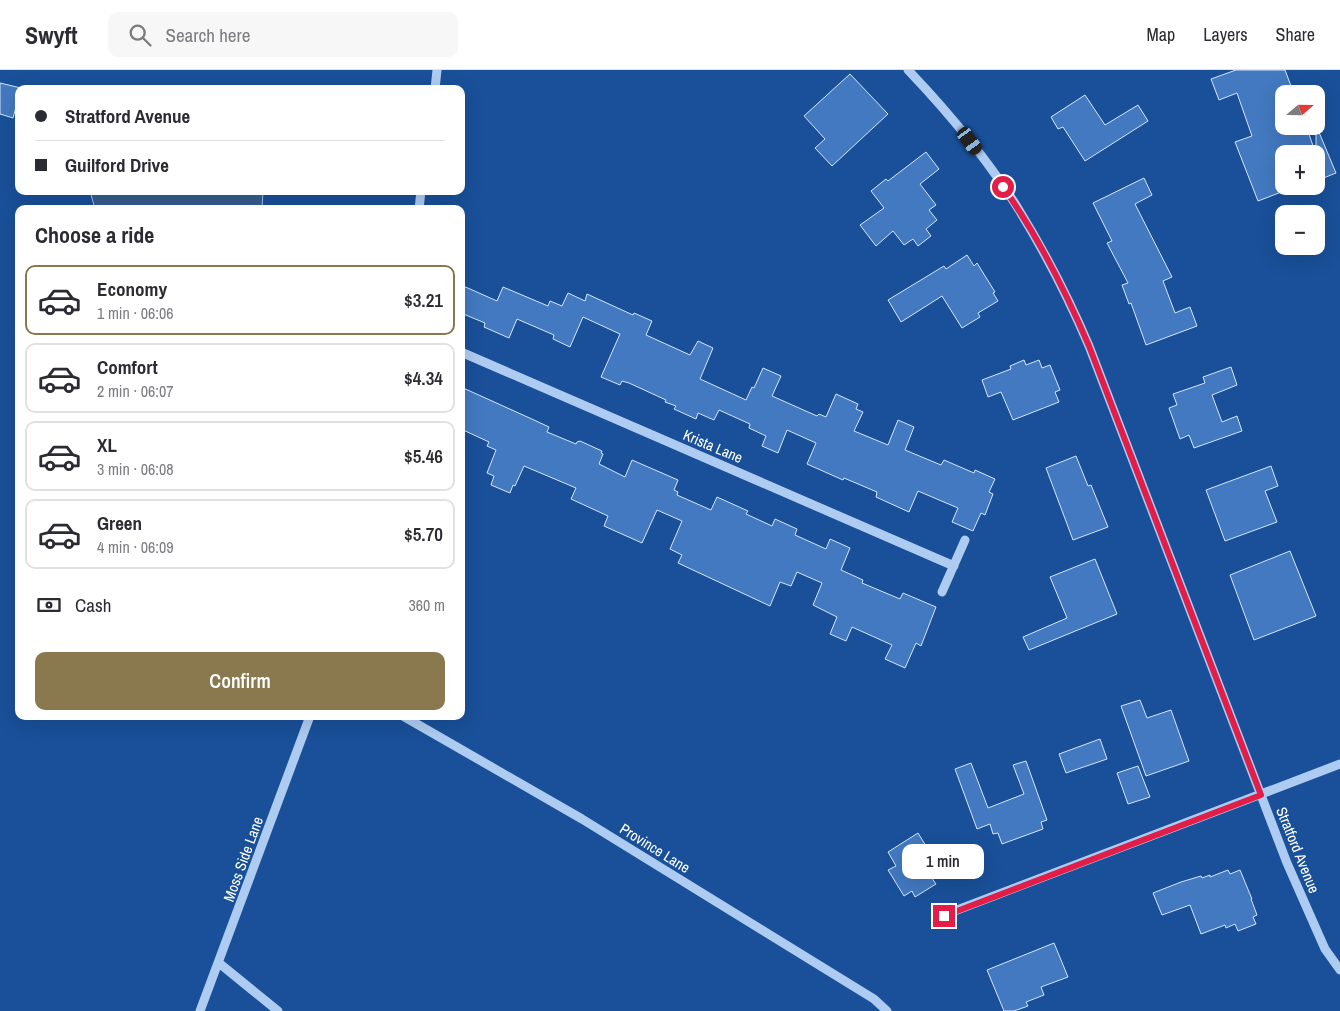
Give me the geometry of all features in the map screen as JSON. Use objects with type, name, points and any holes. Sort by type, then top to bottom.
[{"type":"street","points":[[435,85],[437,70]]},
{"type":"street","name":"Stratford Avenue","points":[[908,70],[970,141],[1019,210],[1052,267],[1071,306],[1096,364],[1287,862],[1325,949],[1340,970]]},
{"type":"street","name":"Krista Lane","points":[[465,354],[954,566]]},
{"type":"street","points":[[942,592],[965,540]]},
{"type":"street","name":"Moss Side Lane","points":[[200,1011],[309,720]]},
{"type":"street","name":"Province Lane","points":[[410,720],[582,819],[874,1000],[887,1011]]},
{"type":"street","points":[[944,916],[1340,764]]},
{"type":"street","points":[[219,963],[278,1011]]},
{"type":"water","points":[[91,195],[263,195],[262,205],[94,205]]},
{"type":"building","points":[[1236,70],[1285,70],[1291,85],[1275,85],[1275,135],[1309,135],[1313,145],[1275,145],[1275,194],[1258,201],[1235,142],[1252,136],[1237,93],[1219,100],[1211,79]]},
{"type":"building","points":[[850,74],[888,114],[832,166],[815,148],[825,139],[804,116]]},
{"type":"building","points":[[0,83],[15,87],[15,111],[13,118],[0,114]]},
{"type":"building","points":[[1085,95],[1105,125],[1138,105],[1148,121],[1085,161],[1063,127],[1058,129],[1051,117]]},
{"type":"building","points":[[1316,135],[1320,135],[1324,145],[1316,145]]},
{"type":"building","points":[[1325,147],[1336,173],[1325,177]]},
{"type":"building","points":[[926,152],[939,169],[920,184],[936,205],[929,210],[937,220],[926,229],[931,236],[918,246],[913,239],[904,245],[893,231],[876,246],[860,225],[884,208],[871,191],[886,179],[888,181]]},
{"type":"building","points":[[1144,178],[1152,195],[1135,204],[1172,277],[1163,281],[1175,313],[1190,307],[1197,326],[1146,345],[1131,303],[1129,304],[1122,285],[1128,283],[1107,243],[1112,241],[1093,203]]},
{"type":"building","points":[[967,255],[974,266],[977,263],[995,292],[993,293],[998,301],[978,313],[980,317],[962,328],[942,296],[901,322],[888,300],[944,266],[946,269]]},
{"type":"building","points":[[465,287],[497,301],[503,287],[548,306],[550,301],[562,306],[568,293],[585,301],[587,294],[633,315],[634,313],[652,321],[646,335],[690,355],[698,341],[713,348],[700,379],[746,400],[763,368],[781,376],[772,396],[817,416],[819,414],[826,417],[836,394],[858,404],[856,409],[863,412],[854,431],[888,445],[898,420],[914,427],[905,450],[941,465],[944,460],[974,473],[975,470],[995,479],[989,492],[993,494],[985,515],[981,513],[973,531],[952,522],[958,508],[918,491],[909,512],[876,497],[877,492],[807,464],[816,443],[787,430],[778,453],[762,446],[766,436],[749,428],[750,424],[719,410],[714,420],[698,413],[696,419],[674,409],[676,406],[665,402],[666,400],[629,383],[622,381],[620,385],[601,377],[620,334],[583,317],[570,347],[553,339],[554,335],[517,319],[509,338],[484,327],[485,323],[465,315]]},
{"type":"building","points":[[1024,360],[1026,365],[1039,360],[1042,368],[1050,365],[1060,390],[1055,392],[1059,402],[1013,420],[1001,392],[988,397],[982,380],[1011,369],[1010,366]]},
{"type":"building","points":[[1231,367],[1237,385],[1212,395],[1222,422],[1237,416],[1242,431],[1194,448],[1189,435],[1180,439],[1169,408],[1177,405],[1173,394],[1205,383],[1203,377]]},
{"type":"building","points":[[465,389],[549,427],[547,432],[576,444],[580,441],[602,451],[601,453],[603,454],[599,464],[625,477],[632,460],[678,480],[674,490],[678,492],[677,495],[711,510],[717,497],[748,511],[746,514],[772,526],[775,519],[797,529],[795,535],[826,549],[830,539],[850,548],[841,570],[863,580],[862,583],[900,599],[903,593],[936,607],[921,646],[916,643],[905,668],[885,659],[892,645],[852,627],[846,641],[830,634],[837,617],[813,605],[822,583],[797,572],[791,586],[780,582],[770,606],[678,563],[682,555],[670,549],[682,521],[657,510],[642,543],[604,526],[608,516],[571,499],[576,488],[524,466],[510,493],[491,485],[494,476],[487,473],[496,450],[487,446],[489,442],[465,431]]},
{"type":"building","points":[[1076,456],[1088,486],[1091,485],[1108,527],[1073,540],[1046,468]]},
{"type":"building","points":[[1271,466],[1278,486],[1265,491],[1277,522],[1225,541],[1206,490]]},
{"type":"building","points":[[1290,551],[1316,616],[1254,640],[1230,575]]},
{"type":"building","points":[[1095,559],[1117,614],[1029,650],[1023,637],[1067,618],[1050,577]]},
{"type":"building","points":[[1140,700],[1147,718],[1171,710],[1189,761],[1146,776],[1121,706]]},
{"type":"building","points":[[1100,739],[1107,759],[1066,773],[1059,754]]},
{"type":"building","points":[[1026,761],[1047,820],[1041,822],[1043,829],[1002,844],[998,833],[993,834],[990,824],[977,829],[955,769],[971,763],[988,808],[1024,794],[1013,765]]},
{"type":"building","points":[[1138,766],[1150,797],[1128,804],[1117,773]]},
{"type":"building","points":[[918,833],[939,867],[929,874],[936,884],[915,897],[912,891],[904,896],[888,870],[896,866],[888,852]]},
{"type":"building","points":[[1228,870],[1230,874],[1240,870],[1257,915],[1253,917],[1256,924],[1238,931],[1235,924],[1226,928],[1225,925],[1201,934],[1190,905],[1162,915],[1153,893],[1181,882],[1201,876],[1202,878],[1210,875],[1210,877]]},
{"type":"building","points":[[1054,943],[1068,977],[1041,987],[1044,995],[1026,1002],[1028,1006],[1014,1011],[1004,1011],[987,970]]},
{"type":"route","points":[[944,916],[1261,795],[1089,346],[1052,267],[1019,210],[1003,187]]}]
